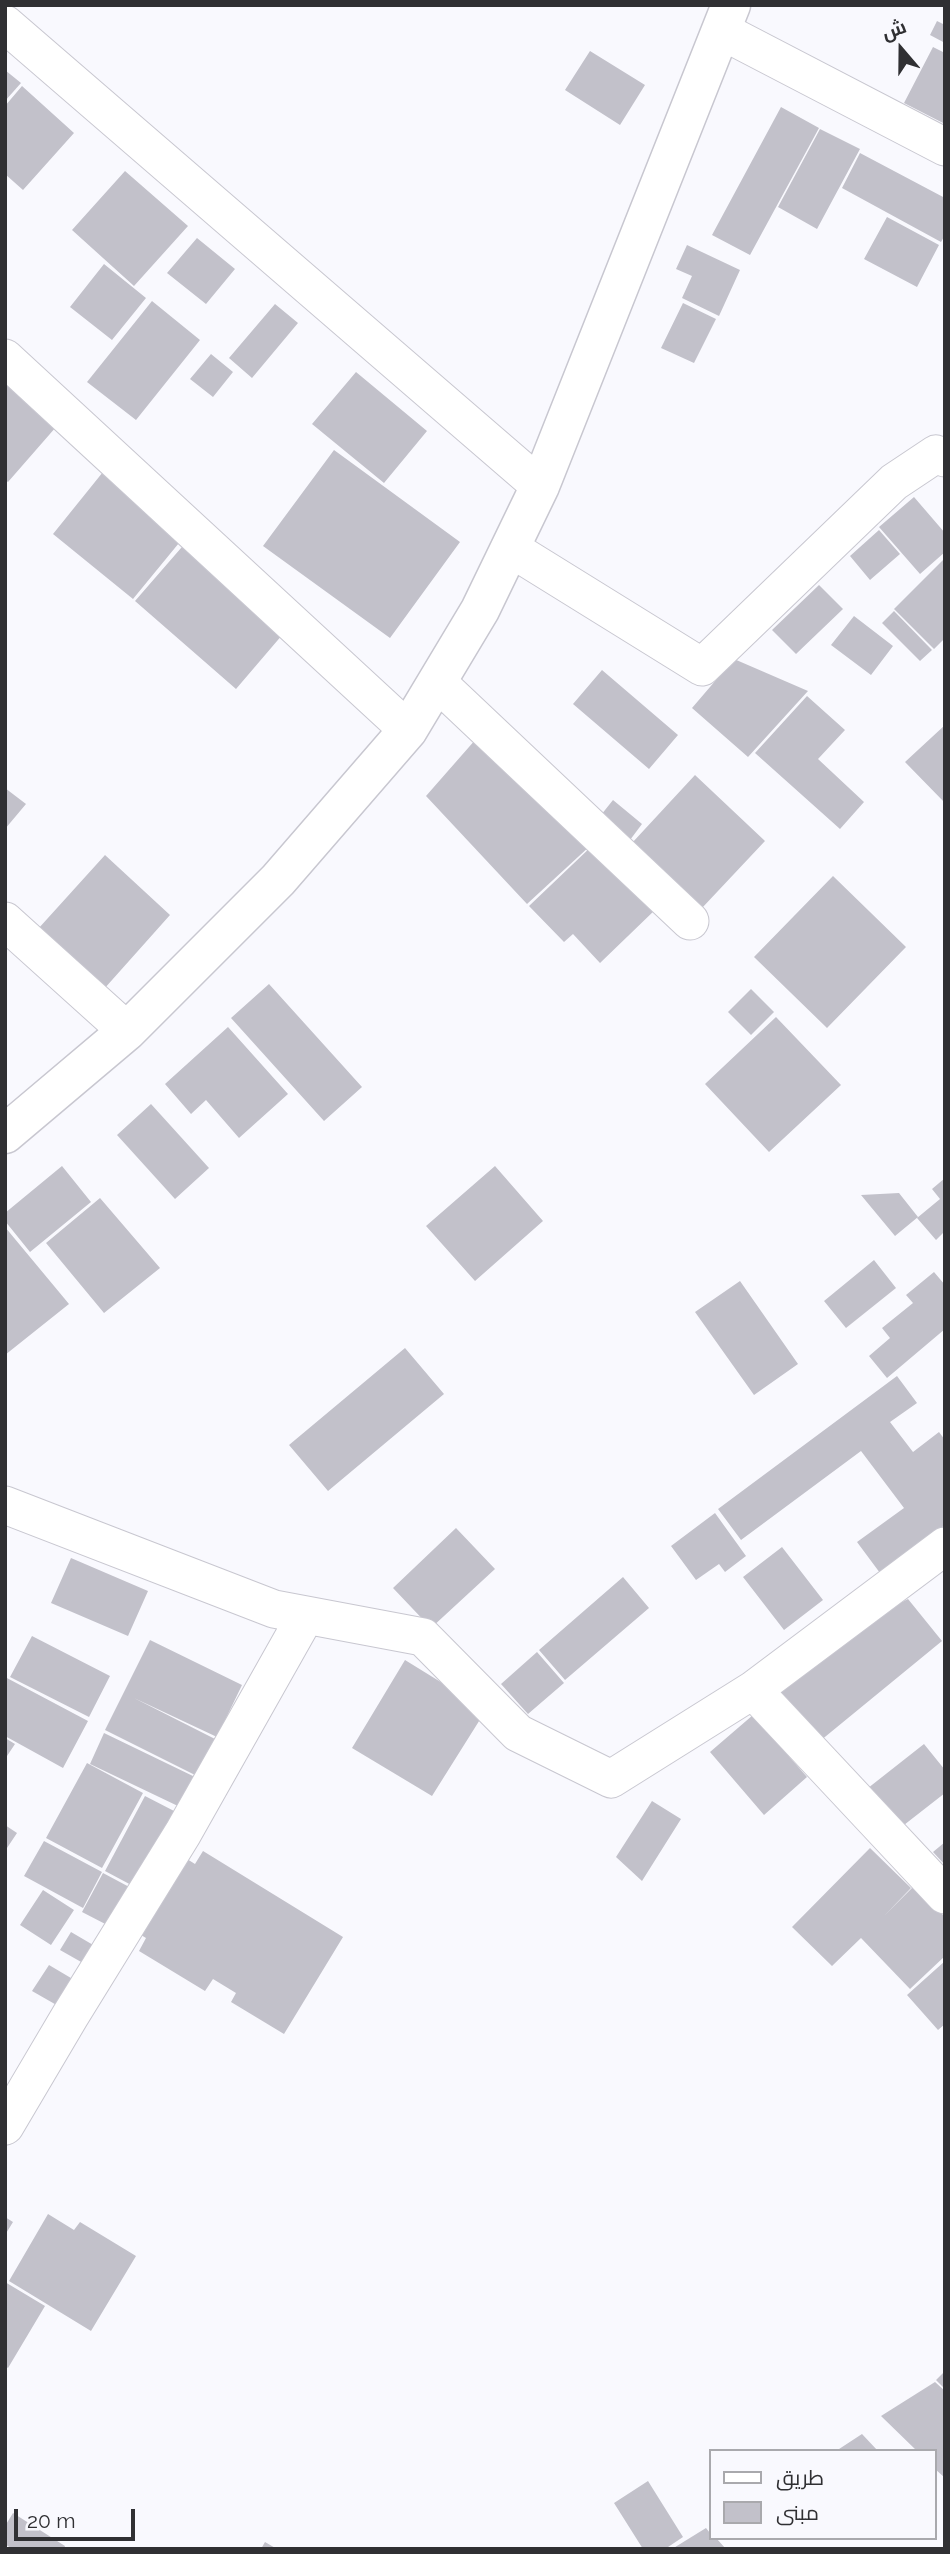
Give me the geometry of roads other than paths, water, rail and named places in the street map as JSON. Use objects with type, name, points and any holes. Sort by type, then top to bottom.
[{"type":"main road","points":[[5,1134],[127,1031],[278,880],[408,730],[480,610],[540,486],[726,18]]},
{"type":"street","points":[[726,18],[945,147]]},
{"type":"street","points":[[5,24],[540,486]]},
{"type":"street","points":[[5,358],[408,730]]},
{"type":"street","points":[[510,548],[702,667],[894,482],[936,454],[945,458]]},
{"type":"street","points":[[437,682],[690,921]]},
{"type":"street","points":[[5,921],[127,1031]]},
{"type":"street","points":[[5,1505],[274,1609],[423,1637],[518,1732],[611,1779],[753,1690],[945,1546]]},
{"type":"street","points":[[5,2126],[183,1833],[306,1615]]},
{"type":"street","points":[[753,1690],[945,1895]]}]
